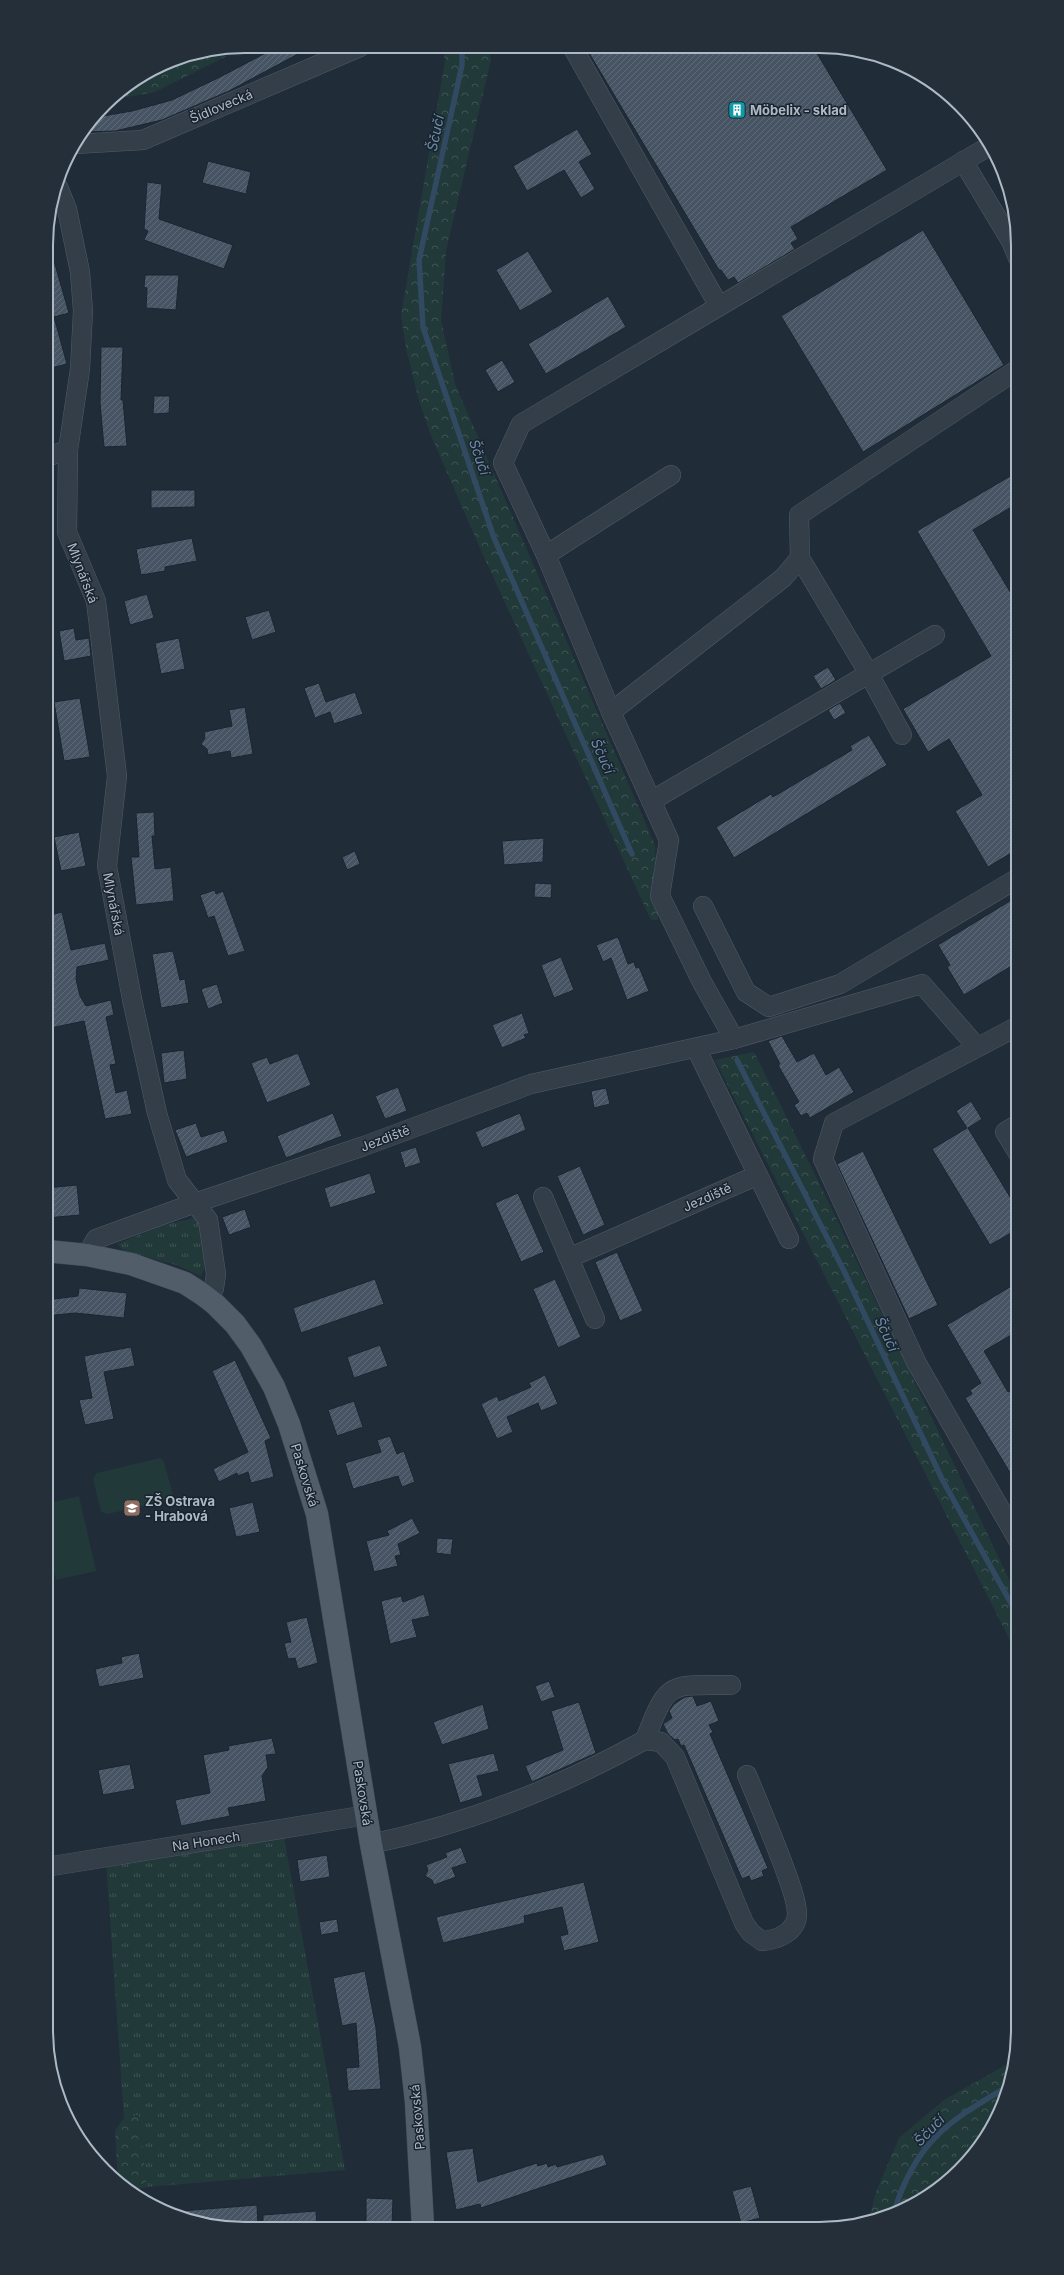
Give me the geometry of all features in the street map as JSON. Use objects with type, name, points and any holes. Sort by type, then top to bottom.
[{"type":"main road","name":"Paskovská","points":[[53,1252],[87,1255],[158,1273],[185,1283],[209,1299],[235,1324],[265,1370],[289,1424],[317,1514],[371,1844],[410,2047],[417,2110],[423,2222]]},
{"type":"street","name":"Šídlovecká","points":[[82,144],[143,140],[346,53]]},
{"type":"street","points":[[576,53],[719,306]]},
{"type":"street","points":[[734,1039],[702,982],[660,896],[669,840],[611,712],[546,555],[503,463],[521,424],[985,149]]},
{"type":"street","points":[[963,161],[1011,239]]},
{"type":"street","name":"Mlynářská","points":[[60,193],[67,209],[80,272],[83,312],[80,369],[68,450],[67,532],[96,601],[114,739],[117,776],[107,866],[157,1113],[177,1180],[208,1220],[216,1274],[214,1288],[209,1299]]},
{"type":"street","points":[[902,735],[869,674],[800,558],[799,515],[1011,374]]},
{"type":"street","points":[[53,455],[68,450]]},
{"type":"street","points":[[546,555],[671,475]]},
{"type":"street","points":[[611,712],[783,578],[800,558]]},
{"type":"street","points":[[651,801],[935,635]]},
{"type":"street","points":[[704,906],[746,992],[769,1007],[840,984],[1011,882]]},
{"type":"street","name":"Jezdiště","points":[[87,1255],[96,1239],[195,1202],[364,1146],[531,1084],[734,1039],[922,984],[977,1048]]},
{"type":"street","points":[[1011,1030],[834,1123],[823,1159],[916,1362],[1011,1528]]},
{"type":"street","points":[[696,1048],[789,1239]]},
{"type":"street","points":[[1011,1128],[1005,1132],[1011,1142]]},
{"type":"street","name":"Jezdiště","points":[[569,1258],[758,1175]]},
{"type":"street","points":[[542,1197],[595,1319]]},
{"type":"street","points":[[731,1685],[691,1685],[678,1687],[666,1694],[659,1704],[645,1740],[661,1742],[675,1756],[744,1923],[751,1933],[762,1941],[775,1940],[792,1929],[797,1915],[794,1897],[776,1845],[747,1775]]},
{"type":"street","name":"Paskovská","points":[[371,1844],[418,1834],[545,1789],[645,1740]]},
{"type":"street","name":"Na Honech","points":[[53,1866],[367,1815]]},
{"type":"green space","points":[[233,53],[155,92],[122,98],[138,85],[183,63]]},
{"type":"green space","points":[[444,53],[490,53],[491,60],[446,251],[441,320],[455,384],[655,845],[658,920],[651,920],[479,546],[430,433],[420,404],[406,348],[401,315],[445,61]]},
{"type":"green space","points":[[754,1052],[825,1195],[1011,1583],[1011,1642],[715,1060]]},
{"type":"green space","points":[[198,1217],[206,1265],[201,1276],[176,1265],[124,1251],[117,1244],[164,1225]]},
{"type":"green space","points":[[160,1458],[164,1462],[173,1495],[170,1500],[107,1514],[101,1511],[93,1479],[97,1473]]},
{"type":"green space","points":[[79,1496],[96,1571],[56,1580],[53,1566],[53,1502]]},
{"type":"green space","points":[[284,1838],[345,2170],[147,2187],[139,2115],[124,2118],[106,1861]]},
{"type":"green space","points":[[1008,2064],[1001,2092],[982,2131],[972,2138],[944,2166],[935,2183],[926,2190],[893,2207],[870,2215],[876,2192],[899,2138],[944,2100]]},
{"type":"green space","points":[[139,2115],[147,2187],[137,2189],[117,2174],[115,2131],[124,2118]]},
{"type":"green space","points":[[982,2131],[955,2166],[935,2183],[944,2166],[972,2138]]},
{"type":"building","points":[[266,53],[300,53],[229,91],[162,120],[115,131],[90,132],[103,116],[132,111],[172,100]]},
{"type":"building","name":"Möbelix - sklad","points":[[589,53],[817,53],[887,170],[791,227],[798,239],[791,243],[795,249],[738,283],[734,277],[728,280],[721,270],[719,270]]},
{"type":"building","points":[[577,129],[592,154],[579,162],[595,189],[581,198],[564,170],[527,191],[513,166]]},
{"type":"building","points":[[208,161],[251,172],[246,194],[202,183]]},
{"type":"building","points":[[147,182],[162,184],[159,219],[233,245],[224,269],[144,240],[148,231],[144,229]]},
{"type":"building","points":[[923,230],[1004,365],[863,452],[781,316]]},
{"type":"building","points":[[528,251],[553,292],[520,311],[496,270]]},
{"type":"building","points":[[53,257],[69,313],[54,317],[67,364],[53,368]]},
{"type":"building","points":[[145,275],[179,275],[176,310],[146,308],[147,288],[144,287]]},
{"type":"building","points":[[608,296],[626,327],[546,374],[528,344]]},
{"type":"building","points":[[101,347],[123,347],[121,400],[123,400],[127,446],[104,447],[100,403]]},
{"type":"building","points":[[502,360],[515,382],[498,392],[485,370]]},
{"type":"building","points":[[154,396],[170,396],[169,413],[153,414]]},
{"type":"building","points":[[1011,476],[1011,507],[973,530],[1011,593],[1011,853],[988,867],[955,811],[982,795],[949,739],[928,752],[903,709],[991,656],[917,531]]},
{"type":"building","points":[[151,490],[195,490],[195,507],[151,508]]},
{"type":"building","points":[[192,538],[197,561],[165,567],[165,571],[141,575],[136,549]]},
{"type":"building","points":[[147,594],[154,618],[130,625],[124,601]]},
{"type":"building","points":[[269,610],[276,632],[252,640],[245,617]]},
{"type":"building","points":[[74,628],[76,640],[89,638],[91,656],[64,661],[59,631]]},
{"type":"building","points":[[179,638],[185,669],[161,674],[155,643]]},
{"type":"building","points":[[828,667],[836,680],[821,689],[813,676]]},
{"type":"building","points":[[319,683],[326,702],[355,692],[363,714],[334,724],[330,712],[315,718],[304,688]]},
{"type":"building","points":[[80,698],[90,757],[64,761],[54,702]]},
{"type":"building","points":[[840,703],[846,713],[834,720],[828,710]]},
{"type":"building","points":[[245,707],[253,754],[231,758],[230,751],[208,755],[207,749],[201,744],[205,738],[204,732],[232,726],[229,710]]},
{"type":"building","points":[[869,735],[887,765],[734,858],[716,827],[771,794],[773,797],[852,750],[850,746]]},
{"type":"building","points":[[154,812],[155,836],[152,836],[155,869],[171,867],[174,901],[136,905],[131,857],[139,857],[136,813]]},
{"type":"building","points":[[79,832],[86,866],[61,871],[54,837]]},
{"type":"building","points":[[544,838],[543,862],[504,865],[502,841]]},
{"type":"building","points":[[355,851],[360,864],[347,870],[342,857]]},
{"type":"building","points":[[535,883],[552,884],[551,898],[534,897]]},
{"type":"building","points":[[215,890],[216,894],[223,891],[245,951],[228,956],[214,916],[208,918],[200,895]]},
{"type":"building","points":[[1011,900],[1011,966],[964,995],[947,967],[950,965],[938,945]]},
{"type":"building","points":[[62,912],[71,950],[105,943],[109,960],[77,967],[76,979],[80,996],[86,1006],[111,1000],[114,1015],[106,1017],[116,1064],[110,1065],[116,1093],[127,1090],[132,1114],[105,1119],[84,1021],[53,1028],[53,914]]},
{"type":"building","points":[[618,937],[628,964],[634,962],[636,968],[639,967],[649,991],[627,1000],[611,958],[603,962],[596,945]]},
{"type":"building","points":[[173,951],[180,980],[185,979],[189,1003],[161,1008],[152,954]]},
{"type":"building","points":[[561,957],[574,990],[554,998],[541,965]]},
{"type":"building","points":[[217,984],[223,1003],[208,1009],[201,989]]},
{"type":"building","points":[[522,1013],[529,1033],[524,1035],[526,1038],[502,1048],[492,1025]]},
{"type":"building","points":[[782,1036],[797,1062],[814,1053],[826,1075],[839,1067],[854,1092],[810,1118],[807,1113],[801,1116],[794,1105],[799,1102],[778,1065],[780,1064],[768,1041]]},
{"type":"building","points":[[184,1050],[187,1079],[164,1083],[161,1053]]},
{"type":"building","points":[[298,1053],[311,1085],[267,1103],[251,1063],[267,1057],[270,1064]]},
{"type":"building","points":[[398,1087],[407,1111],[385,1119],[375,1096]]},
{"type":"building","points":[[606,1088],[610,1104],[594,1108],[591,1091]]},
{"type":"building","points":[[971,1101],[982,1119],[968,1128],[1011,1199],[1011,1233],[990,1245],[932,1149],[967,1128],[956,1111]]},
{"type":"building","points":[[333,1113],[342,1136],[286,1158],[277,1136]]},
{"type":"building","points":[[520,1113],[526,1130],[482,1148],[475,1132]]},
{"type":"building","points":[[196,1123],[201,1137],[224,1130],[228,1142],[186,1157],[175,1130]]},
{"type":"building","points":[[416,1147],[421,1163],[405,1168],[400,1152]]},
{"type":"building","points":[[863,1151],[938,1305],[909,1319],[837,1164]]},
{"type":"building","points":[[580,1166],[605,1225],[583,1235],[557,1176]]},
{"type":"building","points":[[370,1173],[376,1193],[330,1208],[324,1188]]},
{"type":"building","points":[[77,1185],[80,1215],[53,1217],[53,1187]]},
{"type":"building","points":[[518,1193],[544,1252],[521,1262],[495,1203]]},
{"type":"building","points":[[245,1209],[251,1227],[229,1235],[222,1217]]},
{"type":"building","points":[[617,1252],[643,1311],[620,1321],[595,1262]]},
{"type":"building","points":[[375,1279],[384,1304],[301,1333],[293,1308]]},
{"type":"building","points":[[555,1279],[581,1337],[558,1348],[533,1289]]},
{"type":"building","points":[[1011,1286],[1011,1335],[984,1351],[1008,1392],[1011,1390],[1011,1474],[965,1398],[972,1394],[970,1390],[981,1383],[947,1325]]},
{"type":"building","points":[[79,1288],[127,1293],[124,1318],[75,1313],[53,1315],[53,1299],[78,1296]]},
{"type":"building","points":[[380,1345],[388,1366],[354,1378],[347,1357]]},
{"type":"building","points":[[131,1347],[135,1366],[104,1372],[114,1419],[85,1425],[79,1400],[92,1398],[84,1356]]},
{"type":"building","points":[[235,1360],[271,1438],[265,1441],[274,1477],[251,1483],[248,1472],[238,1476],[237,1473],[219,1482],[213,1469],[248,1452],[212,1371]]},
{"type":"building","points":[[545,1375],[558,1404],[541,1411],[538,1403],[507,1417],[513,1432],[497,1439],[481,1404],[497,1396],[499,1401],[531,1387],[529,1383]]},
{"type":"building","points":[[354,1401],[363,1427],[337,1436],[328,1410]]},
{"type":"building","points":[[390,1436],[397,1454],[404,1451],[415,1482],[402,1487],[398,1476],[353,1489],[345,1463],[381,1452],[377,1440]]},
{"type":"building","points":[[253,1502],[260,1532],[236,1537],[229,1508]]},
{"type":"building","points":[[412,1518],[420,1533],[398,1544],[401,1555],[395,1556],[398,1566],[374,1572],[366,1541],[389,1535],[387,1531]]},
{"type":"building","points":[[437,1538],[453,1539],[451,1555],[436,1553]]},
{"type":"building","points":[[424,1594],[430,1616],[412,1620],[417,1637],[390,1644],[381,1601],[401,1596],[403,1602]]},
{"type":"building","points":[[307,1617],[318,1663],[298,1669],[295,1658],[288,1659],[284,1643],[291,1642],[286,1622]]},
{"type":"building","points":[[139,1653],[144,1678],[99,1687],[95,1669],[122,1663],[121,1657]]},
{"type":"building","points":[[549,1681],[555,1697],[541,1702],[535,1686]]},
{"type":"building","points":[[693,1696],[697,1706],[711,1701],[719,1721],[709,1725],[713,1732],[710,1734],[768,1868],[762,1871],[764,1876],[751,1881],[749,1876],[742,1879],[684,1745],[681,1746],[678,1739],[675,1740],[668,1734],[663,1724],[672,1718],[669,1711],[674,1704],[685,1697]]},
{"type":"building","points":[[579,1702],[596,1753],[532,1782],[525,1766],[563,1750],[551,1711]]},
{"type":"building","points":[[483,1704],[489,1729],[442,1745],[433,1722]]},
{"type":"building","points":[[272,1738],[276,1754],[266,1755],[268,1767],[262,1776],[266,1801],[228,1808],[230,1816],[181,1826],[175,1800],[210,1793],[203,1755],[229,1750],[228,1746]]},
{"type":"building","points":[[494,1753],[499,1771],[477,1776],[483,1796],[460,1803],[448,1764]]},
{"type":"building","points":[[130,1764],[135,1789],[103,1795],[98,1770]]},
{"type":"building","points":[[461,1847],[467,1863],[452,1868],[456,1877],[434,1885],[432,1880],[425,1876],[428,1870],[426,1865],[447,1857],[445,1853]]},
{"type":"building","points":[[327,1855],[330,1877],[300,1882],[297,1860]]},
{"type":"building","points":[[584,1882],[599,1942],[564,1951],[560,1936],[568,1934],[562,1907],[524,1916],[525,1923],[443,1943],[436,1917]]},
{"type":"building","points":[[337,1919],[339,1932],[321,1935],[319,1922]]},
{"type":"building","points":[[365,1971],[376,2028],[381,2089],[348,2091],[346,2068],[359,2067],[356,2023],[342,2026],[333,1978]]},
{"type":"building","points":[[473,2148],[478,2182],[537,2163],[538,2166],[547,2163],[548,2167],[556,2164],[557,2167],[603,2154],[607,2165],[481,2208],[480,2204],[456,2210],[446,2152]]},
{"type":"building","points":[[751,2186],[760,2218],[741,2222],[732,2191]]},
{"type":"building","points":[[366,2198],[393,2199],[392,2222],[366,2222]]},
{"type":"building","points":[[257,2205],[258,2222],[232,2222],[207,2218],[181,2211]]},
{"type":"building","points":[[316,2211],[317,2222],[263,2222],[263,2215]]},
{"type":"waterway","name":"Ščučí","points":[[462,53],[462,65],[419,260],[423,327],[494,538],[632,854]]},
{"type":"waterway","name":"Ščučí","points":[[737,1060],[844,1271],[943,1481],[1011,1603]]},
{"type":"waterway","name":"Ščučí","points":[[896,2206],[902,2188],[923,2151],[950,2124],[1001,2090]]},
{"type":"place","name":"Möbelix - sklad","points":[[737,110]]},
{"type":"place","name":"ZŠ Ostrava - Hrabová","points":[[132,1508]]}]
